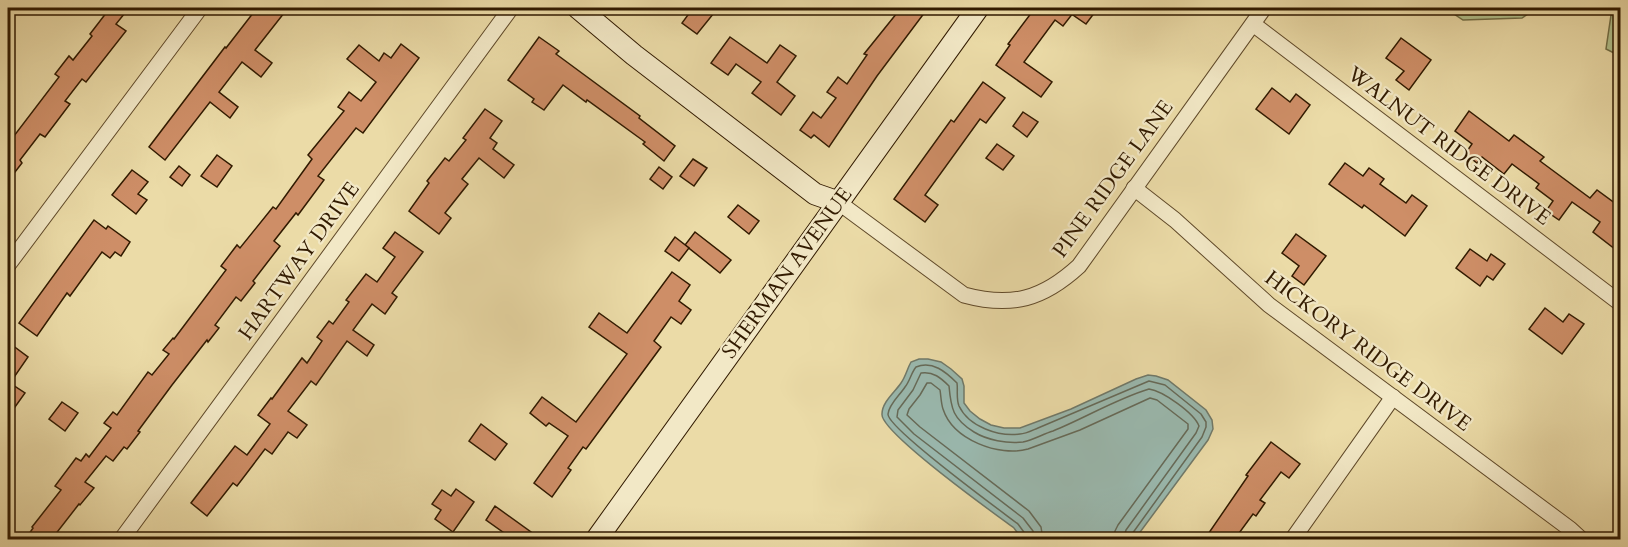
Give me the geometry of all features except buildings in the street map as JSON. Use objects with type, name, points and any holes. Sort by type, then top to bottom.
[{"type":"street","points":[[8,265],[200,8]]},
{"type":"street","name":"HARTWAY DRIVE","points":[[121,540],[511,8]]},
{"type":"street","points":[[578,8],[634,55],[815,194],[838,202]]},
{"type":"street","name":"SHERMAN AVENUE","points":[[596,540],[978,8]]},
{"type":"street","name":"PINE RIDGE LANE","points":[[838,202],[964,295],[985,301],[1012,301],[1037,295],[1064,280],[1079,266],[1264,8]]},
{"type":"street","name":"WALNUT RIDGE DRIVE","points":[[1252,24],[1620,303]]},
{"type":"street","name":"HICKORY RIDGE DRIVE","points":[[1134,188],[1175,220],[1269,305],[1570,529],[1581,540]]},
{"type":"street","points":[[1292,540],[1393,397]]},
{"type":"green space","points":[[1445,8],[1537,8],[1522,18],[1463,20]]},
{"type":"green space","points":[[1608,8],[1620,8],[1620,56],[1606,49],[1611,15]]},
{"type":"water","points":[[919,359],[941,362],[962,379],[964,403],[970,411],[991,425],[1020,428],[1071,409],[1148,375],[1168,380],[1206,410],[1212,420],[1213,429],[1208,440],[1135,539],[1022,539],[1014,528],[963,491],[918,454],[886,423],[882,414],[884,405],[903,380],[911,362]]}]
